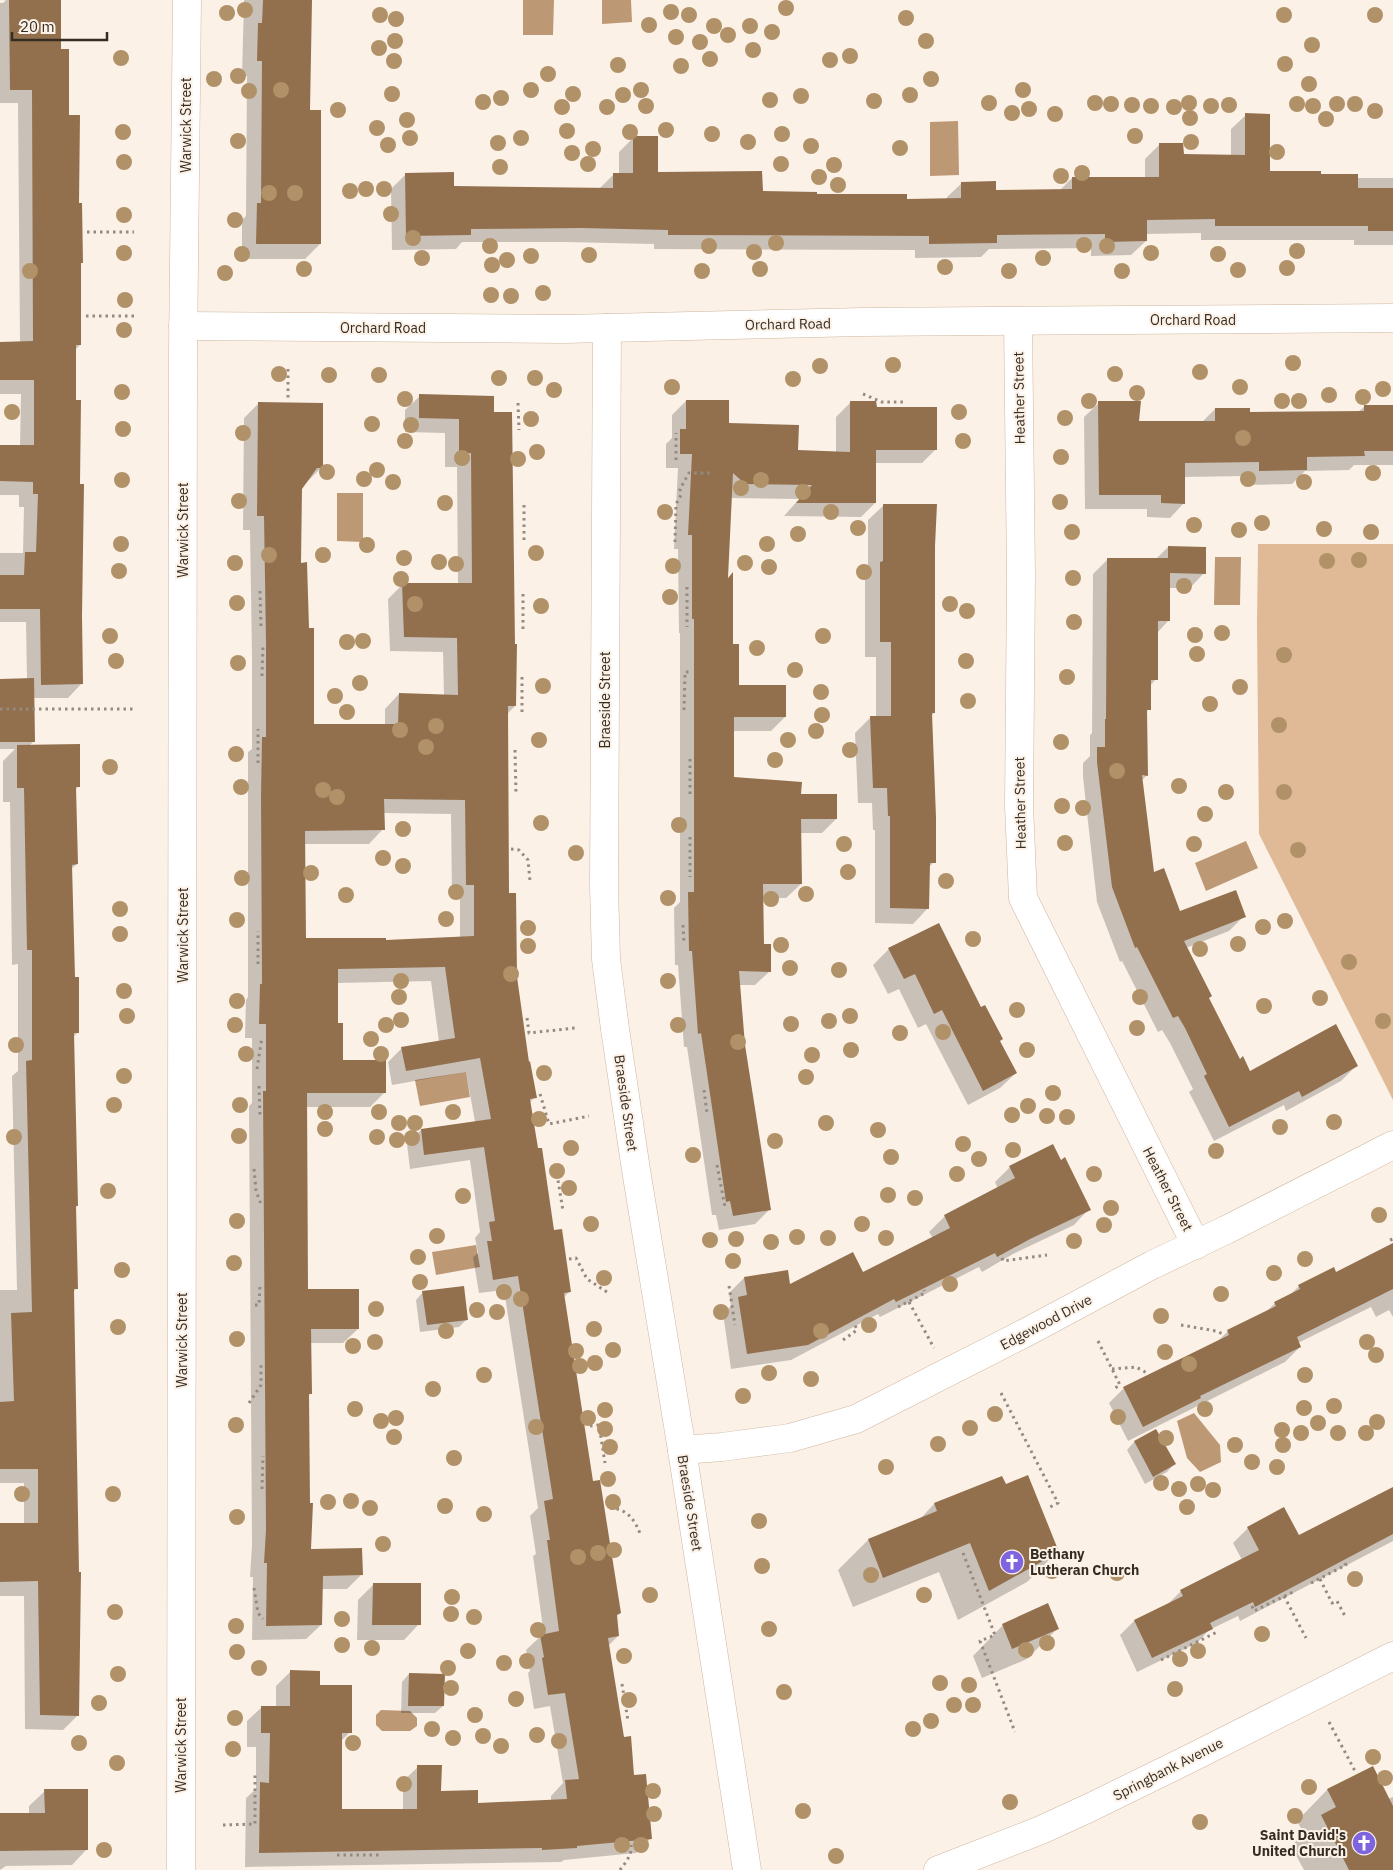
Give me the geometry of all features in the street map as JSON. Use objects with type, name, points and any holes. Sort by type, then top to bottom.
[{"type":"street","name":"Warwick Street","points":[[181,1870],[183,326],[187,0]]},
{"type":"street","name":"Orchard Road","points":[[183,326],[607,328],[803,323],[1393,318]]},
{"type":"street","name":"Heather Street","points":[[1018,321],[1021,578],[1019,806],[1023,898],[1196,1245]]},
{"type":"street","name":"Braeside Street","points":[[607,328],[604,886],[606,959],[636,1170],[682,1450],[747,1870]]},
{"type":"street","name":"Edgewood Drive","points":[[682,1450],[790,1438],[856,1419],[1152,1265],[1196,1245],[1393,1145]]},
{"type":"street","name":"Springbank Avenue","points":[[938,1870],[1040,1830],[1084,1810],[1393,1656]]},
{"type":"path","points":[[87,232],[134,232]]},
{"type":"path","points":[[86,316],[134,316]]},
{"type":"path","points":[[288,369],[288,398]]},
{"type":"path","points":[[863,394],[882,402],[903,402]]},
{"type":"path","points":[[518,403],[519,430]]},
{"type":"path","points":[[676,433],[676,460]]},
{"type":"path","points":[[675,542],[676,504],[681,495],[680,489],[689,473],[714,473]]},
{"type":"path","points":[[524,505],[524,541]]},
{"type":"path","points":[[687,587],[687,627]]},
{"type":"path","points":[[260,591],[261,628]]},
{"type":"path","points":[[523,594],[523,629]]},
{"type":"path","points":[[262,676],[263,644]]},
{"type":"path","points":[[684,710],[685,672],[691,672]]},
{"type":"path","points":[[522,673],[522,712]]},
{"type":"path","points":[[0,710],[136,708]]},
{"type":"path","points":[[258,729],[258,763]]},
{"type":"path","points":[[515,750],[516,795]]},
{"type":"path","points":[[690,758],[690,794]]},
{"type":"path","points":[[690,837],[690,877]]},
{"type":"path","points":[[511,849],[519,850],[528,860],[530,881]]},
{"type":"path","points":[[683,925],[684,943]]},
{"type":"path","points":[[258,931],[258,964]]},
{"type":"path","points":[[527,1018],[529,1034],[575,1028]]},
{"type":"path","points":[[257,1070],[262,1037]]},
{"type":"path","points":[[259,1086],[260,1115]]},
{"type":"path","points":[[704,1090],[707,1113]]},
{"type":"path","points":[[540,1094],[549,1124],[589,1116]]},
{"type":"path","points":[[717,1165],[725,1207]]},
{"type":"path","points":[[254,1169],[256,1191],[261,1204]]},
{"type":"path","points":[[557,1174],[563,1211]]},
{"type":"path","points":[[1002,1258],[1003,1261],[1047,1256]]},
{"type":"path","points":[[569,1259],[576,1258],[587,1278],[607,1292]]},
{"type":"path","points":[[254,1305],[259,1305],[260,1286]]},
{"type":"path","points":[[729,1286],[735,1325]]},
{"type":"path","points":[[898,1307],[925,1294],[924,1290]]},
{"type":"path","points":[[910,1302],[947,1373]]},
{"type":"path","points":[[843,1340],[858,1330],[855,1325]]},
{"type":"path","points":[[1181,1325],[1225,1334]]},
{"type":"path","points":[[1098,1341],[1120,1385],[1115,1388]]},
{"type":"path","points":[[249,1402],[261,1385],[261,1362]]},
{"type":"path","points":[[1112,1369],[1136,1367],[1147,1373]]},
{"type":"path","points":[[1001,1393],[1058,1503],[1048,1508]]},
{"type":"path","points":[[590,1426],[599,1424],[605,1463]]},
{"type":"path","points":[[262,1489],[263,1456]]},
{"type":"path","points":[[610,1508],[618,1508],[629,1514],[636,1523],[641,1536]]},
{"type":"path","points":[[963,1553],[995,1635],[980,1641],[1015,1732]]},
{"type":"path","points":[[1311,1583],[1346,1565],[1344,1562]]},
{"type":"path","points":[[1320,1579],[1332,1603],[1337,1600],[1346,1618]]},
{"type":"path","points":[[254,1588],[258,1613],[263,1619]]},
{"type":"path","points":[[1252,1606],[1254,1611],[1293,1592]]},
{"type":"path","points":[[1284,1596],[1306,1638]]},
{"type":"path","points":[[1161,1660],[1219,1631]]},
{"type":"path","points":[[622,1684],[628,1721]]},
{"type":"path","points":[[1314,1695],[1355,1771]]},
{"type":"path","points":[[223,1825],[255,1824],[255,1774]]},
{"type":"path","points":[[620,1870],[632,1850],[631,1845]]},
{"type":"path","points":[[337,1855],[380,1854]]},
{"type":"shaded area","points":[[523,0],[554,0],[553,35],[523,35]]},
{"type":"shaded area","points":[[602,0],[631,0],[632,22],[602,24]]},
{"type":"shaded area","points":[[958,121],[959,175],[930,176],[930,122]]},
{"type":"shaded area","points":[[337,493],[363,493],[363,542],[337,541]]},
{"type":"shaded area","points":[[1258,544],[1393,544],[1393,1100],[1259,834]]},
{"type":"shaded area","points":[[1215,557],[1241,557],[1240,605],[1214,605]]},
{"type":"shaded area","points":[[1246,841],[1258,868],[1206,891],[1195,863]]},
{"type":"shaded area","points":[[466,1072],[470,1097],[420,1106],[415,1080]]},
{"type":"shaded area","points":[[476,1245],[480,1267],[436,1275],[432,1252]]},
{"type":"shaded area","points":[[1194,1413],[1220,1445],[1221,1462],[1200,1472],[1187,1458],[1177,1421]]},
{"type":"shaded area","points":[[381,1710],[410,1711],[417,1718],[417,1726],[410,1731],[382,1731],[376,1725],[376,1715]]},
{"type":"building","points":[[9,0],[61,0],[61,49],[69,49],[69,115],[80,115],[79,203],[82,203],[83,263],[81,263],[81,345],[76,345],[76,400],[81,400],[80,484],[84,484],[83,684],[41,685],[40,609],[0,609],[0,575],[24,575],[25,552],[36,552],[38,494],[33,494],[33,482],[0,481],[0,445],[34,445],[34,380],[0,380],[0,342],[33,341],[32,90],[10,90]]},
{"type":"building","points":[[263,0],[312,0],[310,110],[321,110],[321,244],[256,244],[257,203],[261,203],[262,61],[257,61],[258,23],[262,23]]},
{"type":"building","points":[[1245,113],[1270,114],[1270,171],[1321,171],[1321,174],[1358,174],[1358,188],[1393,188],[1393,231],[1368,231],[1368,226],[1215,226],[1215,219],[1147,220],[1147,241],[1105,242],[1105,234],[997,235],[997,243],[929,244],[929,236],[668,235],[668,230],[581,228],[471,229],[471,235],[406,236],[405,173],[454,172],[454,186],[613,188],[613,173],[633,173],[633,136],[658,136],[658,172],[762,171],[763,191],[817,192],[817,194],[907,194],[907,199],[961,198],[961,182],[996,181],[996,190],[1072,189],[1072,177],[1159,177],[1159,143],[1183,143],[1184,154],[1245,155]]},
{"type":"building","points":[[419,394],[494,396],[494,412],[512,412],[515,644],[517,644],[516,706],[508,706],[509,893],[516,893],[517,977],[529,1062],[537,1098],[530,1099],[538,1148],[542,1148],[554,1230],[562,1229],[571,1292],[564,1293],[593,1481],[600,1480],[621,1613],[617,1615],[619,1636],[608,1638],[624,1737],[631,1736],[634,1775],[646,1774],[652,1839],[542,1850],[542,1848],[259,1853],[260,1782],[269,1783],[270,1733],[261,1733],[261,1706],[290,1706],[290,1670],[320,1671],[320,1685],[352,1685],[352,1733],[342,1733],[342,1809],[417,1809],[417,1765],[442,1765],[441,1791],[478,1790],[478,1803],[567,1799],[565,1780],[579,1779],[565,1693],[548,1695],[542,1658],[544,1657],[540,1635],[559,1631],[544,1501],[553,1499],[518,1276],[493,1280],[487,1241],[492,1241],[489,1222],[495,1221],[484,1147],[424,1155],[421,1129],[491,1119],[480,1058],[406,1071],[401,1047],[455,1038],[445,967],[338,969],[338,1023],[343,1023],[343,1060],[386,1060],[386,1093],[307,1093],[308,1289],[359,1289],[359,1329],[311,1329],[312,1394],[309,1394],[310,1503],[313,1503],[311,1549],[362,1548],[363,1575],[323,1576],[322,1625],[266,1626],[267,1563],[264,1563],[266,1530],[263,1091],[266,1091],[266,1024],[259,1024],[260,984],[262,984],[261,797],[262,737],[266,737],[266,642],[264,516],[257,516],[258,402],[323,403],[323,468],[317,468],[302,489],[301,563],[307,562],[309,628],[314,628],[314,724],[398,724],[399,693],[458,695],[457,638],[404,637],[402,583],[472,583],[471,453],[459,454],[459,419],[419,418]],"holes":[[[384,799],[465,800],[466,885],[474,885],[474,936],[386,940],[386,938],[306,938],[305,831],[385,830]]]},
{"type":"building","points":[[686,400],[729,400],[729,423],[799,425],[798,450],[850,452],[850,401],[876,401],[877,407],[937,407],[937,450],[876,450],[876,503],[796,503],[812,485],[745,484],[733,473],[728,578],[733,572],[733,644],[739,644],[739,685],[786,685],[786,717],[734,717],[734,777],[802,782],[801,794],[837,794],[837,819],[801,819],[802,884],[763,884],[764,944],[771,944],[771,972],[739,971],[745,1045],[771,1210],[733,1216],[730,1201],[726,1202],[701,1033],[698,1034],[692,951],[689,951],[688,892],[694,892],[694,619],[692,619],[692,535],[688,535],[692,454],[680,454],[680,429],[686,429]]},
{"type":"building","points":[[1098,401],[1141,401],[1139,421],[1215,421],[1215,408],[1250,408],[1250,412],[1364,411],[1364,405],[1393,405],[1393,451],[1364,451],[1365,456],[1307,457],[1307,470],[1259,471],[1259,462],[1185,463],[1185,504],[1161,503],[1161,495],[1099,495]]},
{"type":"building","points":[[883,504],[937,504],[935,546],[935,713],[932,713],[936,863],[930,863],[929,909],[890,908],[890,816],[888,816],[887,788],[873,788],[870,716],[891,716],[891,642],[880,642],[880,562],[883,561]]},
{"type":"building","points":[[1168,546],[1206,547],[1206,574],[1170,573],[1170,621],[1158,621],[1158,680],[1151,680],[1151,710],[1147,710],[1148,776],[1142,775],[1154,872],[1164,868],[1180,911],[1236,890],[1246,917],[1184,941],[1212,996],[1209,998],[1240,1059],[1243,1056],[1250,1071],[1336,1024],[1358,1066],[1302,1097],[1299,1091],[1229,1127],[1204,1076],[1207,1074],[1185,1028],[1178,1016],[1173,1018],[1137,947],[1135,948],[1112,887],[1097,762],[1097,747],[1105,747],[1107,558],[1168,558]]},
{"type":"building","points":[[34,678],[35,742],[0,742],[0,679]]},
{"type":"building","points":[[80,744],[80,787],[76,787],[78,864],[72,865],[75,977],[79,977],[79,1033],[74,1033],[78,1289],[74,1289],[79,1572],[81,1572],[79,1716],[40,1715],[38,1581],[0,1582],[0,1523],[38,1523],[38,1469],[0,1469],[0,1402],[14,1401],[11,1313],[32,1312],[26,1061],[32,1060],[32,950],[27,950],[24,788],[17,788],[17,745]]},
{"type":"building","points":[[939,923],[981,1007],[985,1005],[1003,1039],[1000,1041],[1017,1073],[983,1091],[942,1010],[934,1014],[915,974],[904,979],[888,948]]},
{"type":"building","points":[[1053,1144],[1061,1160],[1065,1157],[1091,1210],[997,1257],[995,1253],[896,1302],[894,1299],[808,1345],[747,1354],[738,1297],[747,1295],[744,1277],[788,1270],[790,1284],[853,1252],[863,1272],[950,1228],[944,1215],[1015,1178],[1009,1166]]},
{"type":"building","points":[[1393,1243],[1393,1289],[1297,1337],[1301,1347],[1200,1396],[1201,1398],[1143,1427],[1123,1387],[1229,1335],[1227,1330],[1276,1306],[1274,1302],[1300,1289],[1298,1285],[1334,1267],[1336,1272]]},
{"type":"building","points":[[464,1286],[468,1320],[427,1325],[422,1291]]},
{"type":"building","points":[[1156,1429],[1176,1464],[1153,1477],[1134,1441]]},
{"type":"building","name":"Bethany Lutheran Church","points":[[1028,1475],[1059,1552],[989,1591],[970,1543],[883,1578],[868,1539],[937,1511],[934,1503],[1002,1476],[1006,1484]]},
{"type":"building","points":[[1393,1487],[1393,1534],[1255,1607],[1253,1602],[1210,1623],[1213,1629],[1152,1658],[1134,1620],[1183,1596],[1180,1590],[1259,1550],[1247,1527],[1284,1507],[1299,1535]]},
{"type":"building","points":[[373,1583],[421,1583],[421,1625],[372,1625]]},
{"type":"building","points":[[1048,1603],[1059,1629],[1012,1649],[1002,1624]]},
{"type":"building","points":[[409,1673],[445,1674],[444,1706],[408,1706]]},
{"type":"building","name":"Saint David's United Church","points":[[1373,1766],[1393,1806],[1393,1870],[1349,1870],[1321,1815],[1336,1807],[1327,1789]]},
{"type":"building","points":[[44,1789],[88,1789],[88,1850],[0,1851],[0,1813],[45,1813]]},
{"type":"place","name":"Bethany Lutheran Church","points":[[1012,1562]]},
{"type":"place","name":"Saint David's United Church","points":[[1364,1843]]}]
